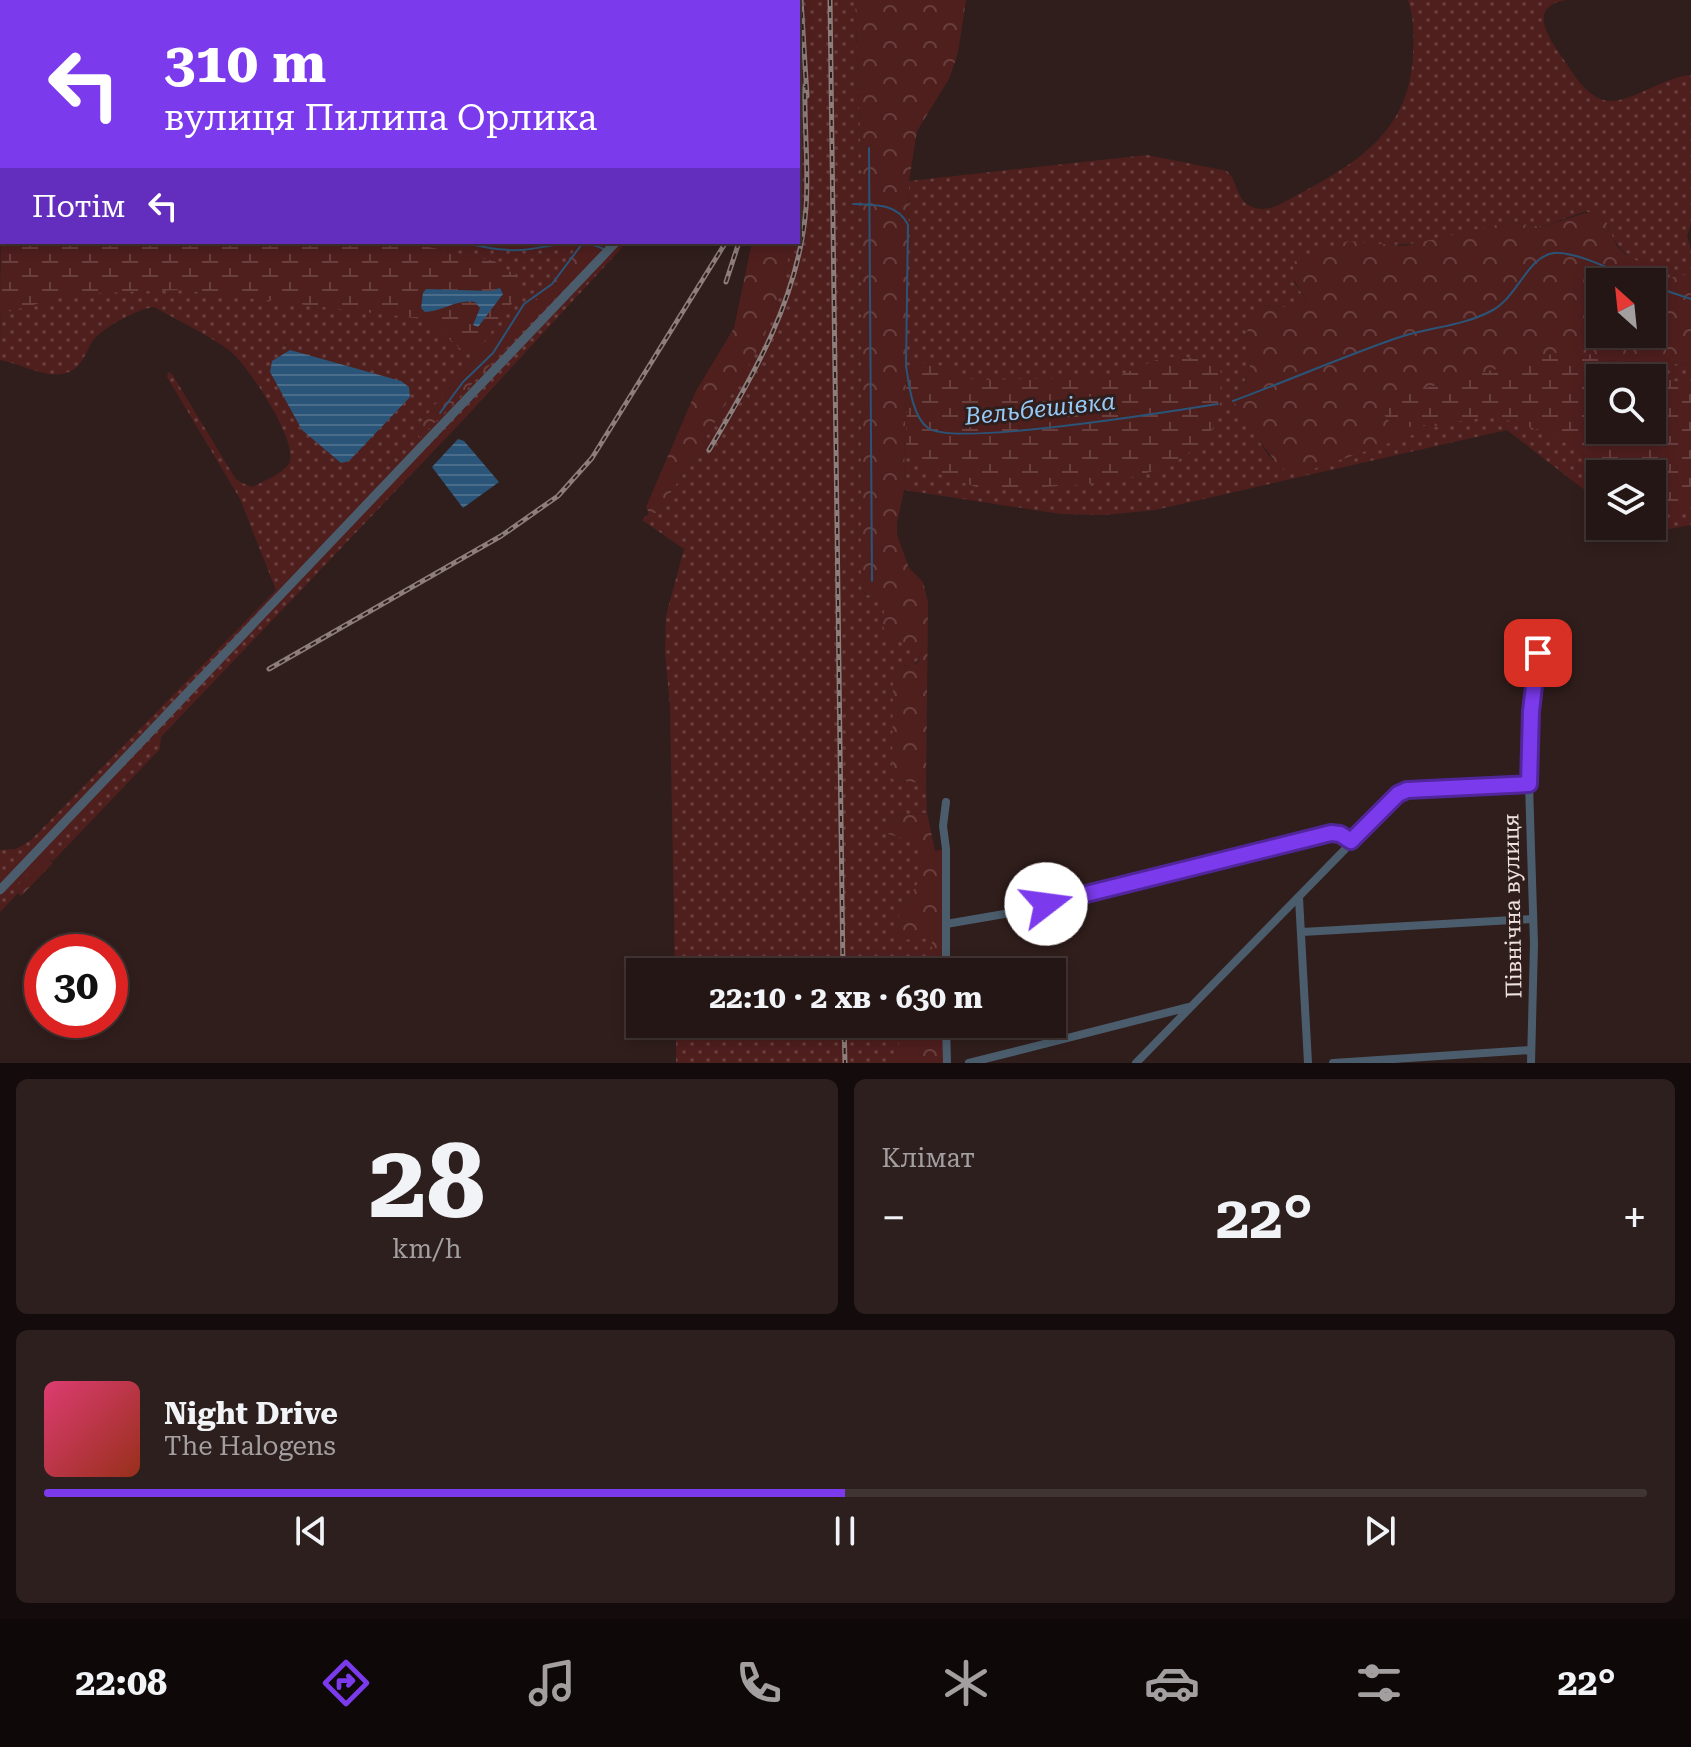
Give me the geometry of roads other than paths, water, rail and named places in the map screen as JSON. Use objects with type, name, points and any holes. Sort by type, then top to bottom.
[{"type":"street","points":[[0,890],[614,244]]},
{"type":"street","name":"Північна вулиця","points":[[1531,1063],[1534,944],[1529,784],[1531,711],[1538,653]]},
{"type":"street","points":[[1136,1063],[1351,841],[1404,791],[1529,784]]},
{"type":"street","points":[[946,802],[943,826],[946,849],[946,958]]},
{"type":"street","points":[[946,924],[1016,912],[1331,833],[1340,834],[1351,841]]},
{"type":"street","points":[[1299,898],[1308,1063]]},
{"type":"street","points":[[1302,932],[1532,919]]},
{"type":"street","points":[[969,1063],[1191,1006]]},
{"type":"street","points":[[946,1038],[947,1063]]},
{"type":"street","points":[[1333,1063],[1531,1050]]},
{"type":"water","points":[[500,288],[503,294],[478,327],[473,325],[480,308],[475,302],[462,302],[425,312],[421,308],[426,289],[491,291]]},
{"type":"water","points":[[290,350],[401,381],[409,387],[410,397],[349,461],[341,463],[302,430],[270,372],[272,361]]},
{"type":"water","points":[[458,439],[464,441],[499,482],[463,508],[432,467]]},
{"type":"waterway","points":[[869,148],[872,581]]},
{"type":"waterway","name":"Вельбешівка","points":[[853,204],[892,209],[908,225],[906,366],[915,408],[928,428],[946,433],[1020,431],[1218,404]]},
{"type":"waterway","name":"Вельбешівка","points":[[471,244],[506,250],[566,244]]},
{"type":"waterway","name":"Вельбешівка","points":[[440,413],[463,382],[493,353],[524,304],[552,284],[582,244]]},
{"type":"waterway","name":"Вельбешівка","points":[[588,244],[604,249]]},
{"type":"waterway","name":"Вельбешівка","points":[[1233,401],[1394,339],[1481,316],[1502,304],[1537,261],[1545,256],[1563,253],[1608,268]]},
{"type":"waterway","name":"Вельбешівка","points":[[1666,291],[1691,299]]},
{"type":"railway","points":[[801,0],[807,96]]},
{"type":"railway","points":[[830,0],[843,958]]},
{"type":"railway","points":[[709,450],[758,364],[794,273],[806,208],[805,86]]},
{"type":"railway","points":[[269,669],[501,536],[558,496],[592,458],[725,244]]},
{"type":"railway","points":[[726,282],[738,244]]},
{"type":"railway","points":[[844,1038],[845,1063]]}]
